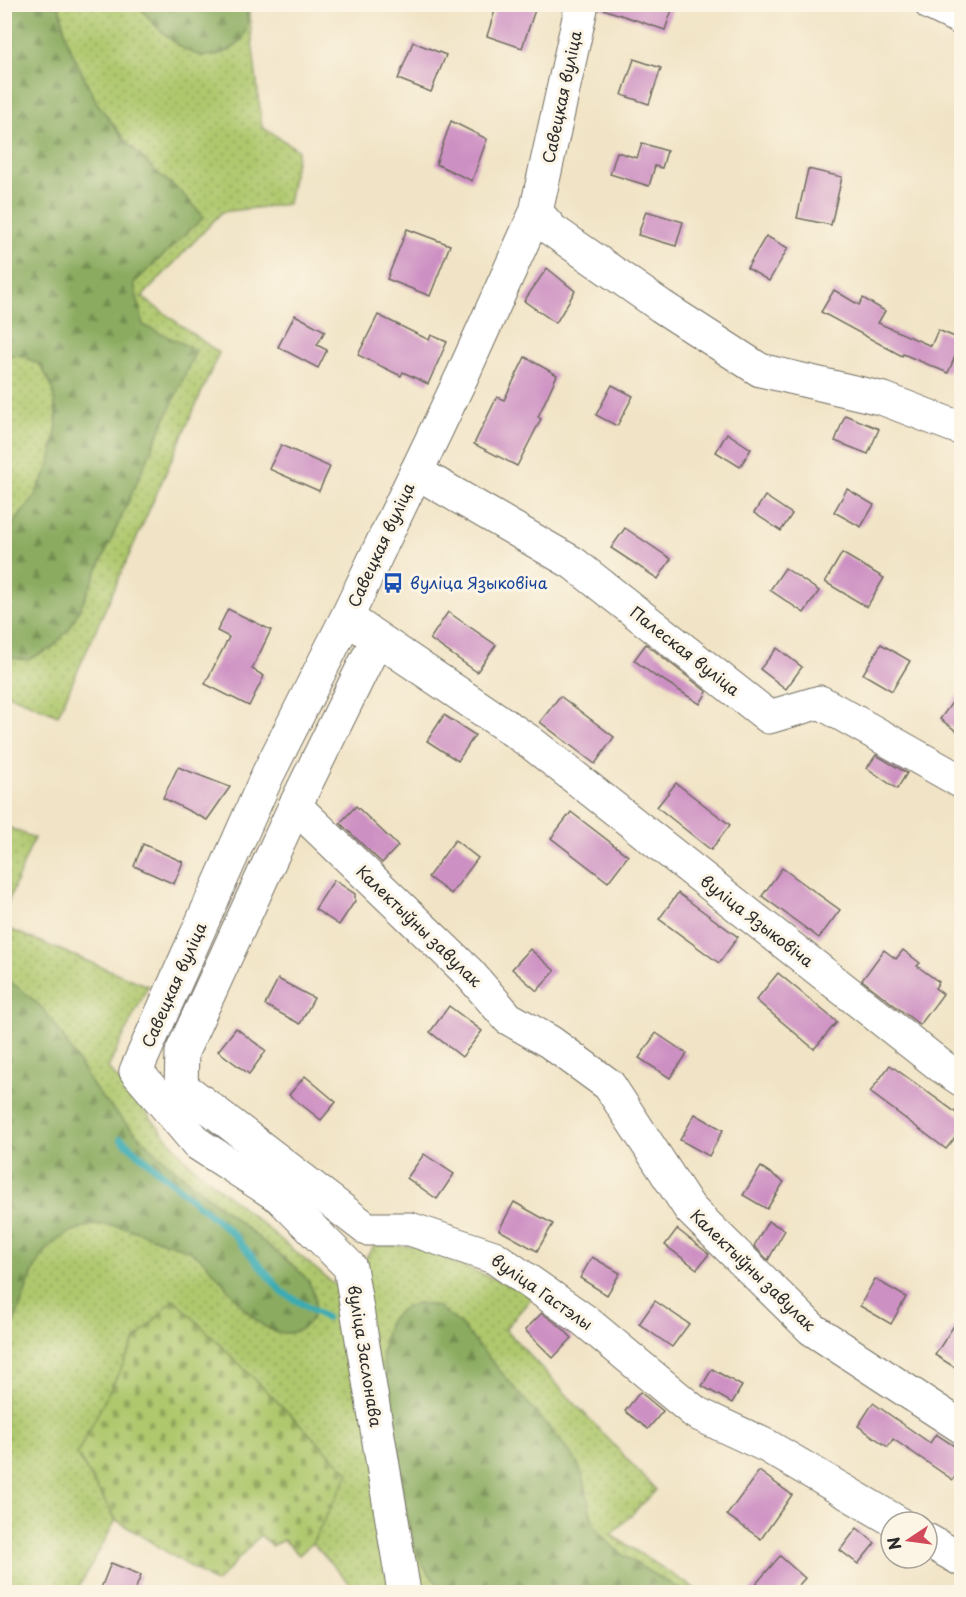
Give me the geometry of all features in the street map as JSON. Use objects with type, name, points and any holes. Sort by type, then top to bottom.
[{"type":"street","name":"Савецкая вуліца","points":[[136,1071],[268,774],[347,617],[463,374],[537,212],[582,4]]},
{"type":"street","points":[[931,4],[962,19]]},
{"type":"street","points":[[537,212],[552,230],[661,306],[760,370],[884,399],[962,429]]},
{"type":"street","name":"Палеская вуліца","points":[[416,472],[573,563],[770,717],[820,702],[962,782]]},
{"type":"street","name":"вуліца Языковіча","points":[[347,617],[530,742],[941,1066],[962,1080]]},
{"type":"street","points":[[295,806],[377,639]]},
{"type":"street","name":"вуліца Гастэлы","points":[[295,806],[182,1052],[181,1086],[367,1228],[410,1229],[494,1257],[584,1320],[696,1413],[767,1446],[879,1511]]},
{"type":"street","name":"Калектыўны завулак","points":[[295,806],[469,973],[508,1018],[550,1042],[609,1085],[690,1209],[812,1329],[962,1427]]},
{"type":"street","name":"вуліца Заслонава","points":[[136,1071],[198,1144],[280,1197],[350,1267],[404,1593]]},
{"type":"street","points":[[939,1547],[962,1560]]},
{"type":"green space","points":[[5,4],[59,5],[68,44],[97,103],[125,140],[154,170],[181,192],[204,217],[134,283],[143,325],[196,350],[70,628],[52,648],[28,660],[5,657],[5,534],[33,499],[50,464],[57,426],[53,388],[40,365],[21,355],[5,356]]},
{"type":"green space","points":[[4,5],[248,5],[262,127],[298,150],[288,204],[222,212],[142,297],[219,353],[58,715],[5,693]]},
{"type":"green space","points":[[139,5],[246,5],[246,29],[239,42],[224,53],[211,56],[198,55],[181,47],[165,34],[150,20]]},
{"type":"green space","points":[[5,826],[34,838],[5,910]]},
{"type":"green space","points":[[4,927],[148,986],[108,1068],[188,1162],[341,1290],[375,1245],[413,1246],[534,1295],[505,1329],[656,1490],[611,1535],[700,1592],[358,1592],[312,1543],[346,1476],[77,1454],[116,1520],[76,1592],[5,1592]]},
{"type":"green space","points":[[5,978],[30,996],[43,1009],[98,1092],[128,1126],[174,1168],[305,1277],[312,1288],[315,1304],[307,1324],[293,1332],[279,1333],[266,1327],[242,1306],[200,1258],[178,1246],[133,1230],[103,1224],[71,1232],[48,1248],[34,1270],[16,1318],[5,1337]]},
{"type":"green space","points":[[174,1299],[349,1473],[312,1543],[299,1555],[284,1540],[272,1546],[260,1535],[216,1583],[116,1520],[77,1454],[135,1341]]},
{"type":"green space","points":[[418,1303],[438,1307],[459,1323],[574,1457],[584,1480],[594,1523],[610,1544],[634,1562],[685,1592],[444,1592],[424,1567],[413,1543],[382,1355],[387,1328],[394,1316],[408,1306]]},
{"type":"building","points":[[497,4],[537,4],[522,48],[487,36]]},
{"type":"building","points":[[600,4],[674,4],[665,30],[600,8]]},
{"type":"building","points":[[413,42],[446,55],[431,92],[398,79]]},
{"type":"building","points":[[634,59],[661,68],[649,104],[622,95]]},
{"type":"building","points":[[451,121],[487,139],[472,181],[436,164]]},
{"type":"building","points":[[642,143],[667,151],[662,168],[655,166],[649,186],[610,174],[617,152],[637,158]]},
{"type":"building","points":[[808,169],[842,177],[831,225],[797,218]]},
{"type":"building","points":[[646,211],[683,222],[676,246],[638,235]]},
{"type":"building","points":[[407,229],[450,245],[430,296],[387,279]]},
{"type":"building","points":[[766,236],[788,248],[769,281],[747,268]]},
{"type":"building","points":[[547,268],[575,291],[556,323],[524,301]]},
{"type":"building","points":[[834,290],[859,305],[863,298],[885,311],[878,323],[931,346],[938,330],[962,340],[948,373],[903,354],[902,356],[821,312]]},
{"type":"building","points":[[295,315],[325,331],[317,345],[327,350],[318,368],[278,347]]},
{"type":"building","points":[[378,315],[429,340],[431,335],[447,342],[428,384],[403,372],[401,376],[358,355]]},
{"type":"building","points":[[525,357],[557,375],[538,417],[541,419],[517,466],[474,444],[497,397],[504,400]]},
{"type":"building","points":[[612,385],[633,396],[617,426],[596,415]]},
{"type":"building","points":[[845,415],[879,429],[868,454],[835,441]]},
{"type":"building","points":[[727,433],[751,449],[740,467],[716,452]]},
{"type":"building","points":[[281,445],[330,467],[319,491],[269,469]]},
{"type":"building","points":[[847,489],[874,505],[861,527],[834,512]]},
{"type":"building","points":[[765,496],[792,514],[781,531],[754,513]]},
{"type":"building","points":[[625,528],[671,559],[658,579],[611,548]]},
{"type":"building","points":[[842,553],[884,578],[867,607],[825,582]]},
{"type":"building","points":[[785,568],[819,591],[804,613],[770,590]]},
{"type":"building","points":[[228,609],[271,630],[252,669],[264,676],[249,706],[205,684],[229,637],[217,631]]},
{"type":"building","points":[[448,612],[496,645],[477,672],[430,639]]},
{"type":"building","points":[[646,644],[707,692],[700,704],[656,677],[634,660]]},
{"type":"building","points":[[881,644],[910,661],[892,691],[863,674]]},
{"type":"building","points":[[777,648],[802,667],[786,689],[760,669]]},
{"type":"building","points":[[962,689],[962,735],[940,719]]},
{"type":"building","points":[[560,696],[614,737],[595,764],[540,722]]},
{"type":"building","points":[[444,715],[475,735],[458,761],[427,741]]},
{"type":"building","points":[[876,755],[907,773],[897,789],[867,768]]},
{"type":"building","points":[[178,767],[230,787],[207,820],[163,798]]},
{"type":"building","points":[[676,783],[730,825],[711,850],[657,807]]},
{"type":"building","points":[[356,806],[398,846],[382,863],[340,823]]},
{"type":"building","points":[[571,812],[628,856],[608,882],[551,838]]},
{"type":"building","points":[[455,840],[478,858],[451,894],[428,877]]},
{"type":"building","points":[[143,844],[183,862],[174,884],[134,866]]},
{"type":"building","points":[[782,868],[840,910],[819,938],[762,896]]},
{"type":"building","points":[[334,880],[355,894],[355,901],[339,925],[315,909]]},
{"type":"building","points":[[678,893],[738,937],[719,963],[659,919]]},
{"type":"building","points":[[530,949],[555,971],[537,991],[512,969]]},
{"type":"building","points":[[884,950],[896,959],[903,950],[920,963],[917,966],[939,982],[935,988],[943,994],[920,1025],[862,980]]},
{"type":"building","points":[[778,973],[837,1022],[814,1049],[756,1000]]},
{"type":"building","points":[[278,979],[314,998],[300,1024],[265,1005]]},
{"type":"building","points":[[449,1006],[482,1031],[462,1057],[430,1032]]},
{"type":"building","points":[[236,1028],[266,1051],[249,1074],[218,1051]]},
{"type":"building","points":[[656,1033],[687,1054],[670,1078],[639,1058]]},
{"type":"building","points":[[890,1065],[962,1117],[962,1129],[946,1149],[870,1092]]},
{"type":"building","points":[[305,1076],[336,1102],[321,1120],[289,1095]]},
{"type":"building","points":[[695,1114],[723,1130],[709,1156],[680,1140]]},
{"type":"building","points":[[424,1154],[454,1174],[437,1199],[407,1178]]},
{"type":"building","points":[[761,1167],[784,1182],[767,1209],[743,1195]]},
{"type":"building","points":[[514,1202],[553,1224],[537,1251],[499,1230]]},
{"type":"building","points":[[768,1221],[785,1230],[768,1260],[754,1246]]},
{"type":"building","points":[[677,1229],[709,1254],[697,1269],[665,1245]]},
{"type":"building","points":[[592,1257],[620,1273],[607,1295],[580,1278]]},
{"type":"building","points":[[875,1279],[906,1297],[891,1324],[860,1306]]},
{"type":"building","points":[[655,1301],[689,1324],[672,1347],[639,1324]]},
{"type":"building","points":[[542,1313],[572,1338],[553,1358],[525,1330]]},
{"type":"building","points":[[962,1313],[962,1372],[935,1355]]},
{"type":"building","points":[[712,1369],[742,1386],[732,1403],[702,1386]]},
{"type":"building","points":[[640,1392],[663,1411],[648,1429],[625,1411]]},
{"type":"building","points":[[873,1403],[930,1443],[936,1434],[962,1451],[962,1467],[953,1480],[893,1439],[888,1447],[858,1426]]},
{"type":"building","points":[[759,1471],[792,1495],[761,1539],[727,1515]]},
{"type":"building","points":[[857,1528],[875,1543],[858,1564],[840,1550]]},
{"type":"building","points":[[780,1556],[805,1578],[792,1593],[748,1593]]},
{"type":"building","points":[[111,1563],[141,1575],[134,1593],[99,1593]]},
{"type":"waterway","points":[[121,1139],[233,1234],[282,1292],[326,1318]]},
{"type":"place","name":"вуліца Языковіча","points":[[393,583]]}]
